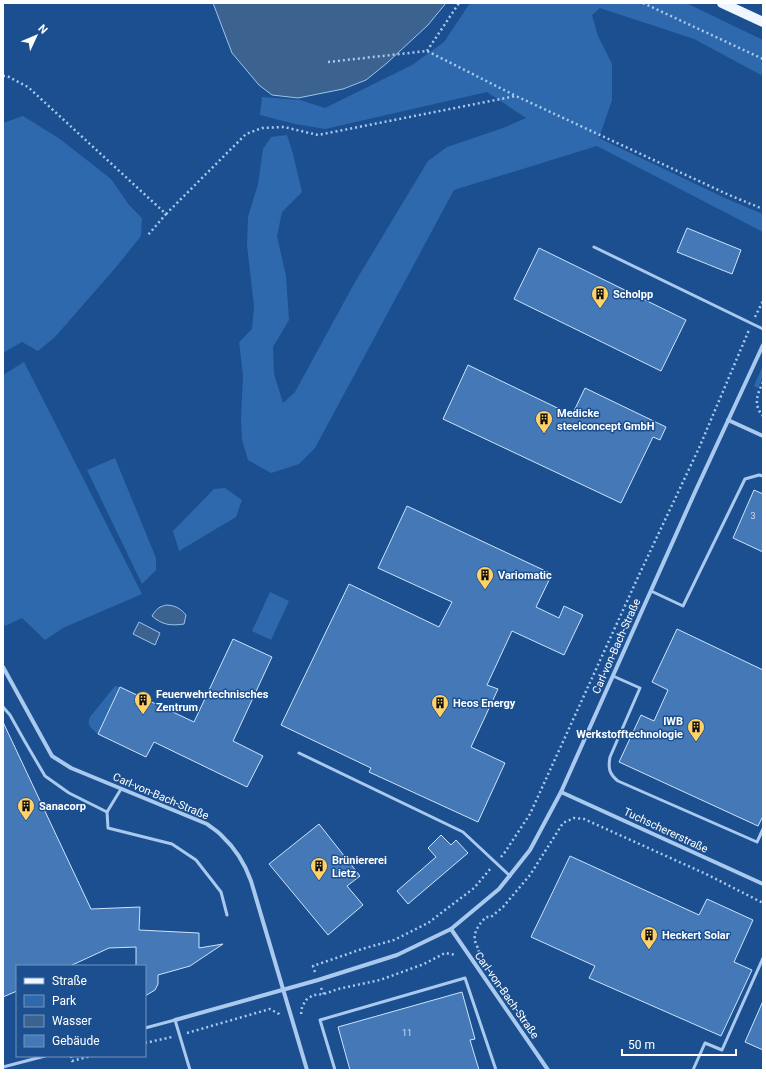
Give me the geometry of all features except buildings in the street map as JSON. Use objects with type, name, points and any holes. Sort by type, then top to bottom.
[{"type":"main road","points":[[722,3],[763,22]]},
{"type":"street","name":"Carl-von-Bach-Straße","points":[[175,1020],[284,990],[397,955],[451,929],[500,890],[530,850],[561,792],[612,676],[763,345]]},
{"type":"street","points":[[728,420],[763,436]]},
{"type":"street","name":"Carl-von-Bach-Straße","points":[[3,667],[52,756],[71,768],[207,824],[222,836],[236,852],[247,869],[251,881],[307,1070]]},
{"type":"street","name":"Tuchschererstraße","points":[[561,792],[763,884]]},
{"type":"street","name":"Carl-von-Bach-Straße","points":[[451,929],[548,1070]]},
{"type":"lane","points":[[594,247],[763,329]]},
{"type":"lane","points":[[651,591],[683,606],[745,479],[759,475],[763,476]]},
{"type":"lane","points":[[612,676],[640,688],[610,757],[609,766],[613,778],[757,842],[763,829]]},
{"type":"lane","points":[[3,707],[10,715],[44,776],[69,794],[107,812]]},
{"type":"lane","points":[[299,753],[463,832],[510,876]]},
{"type":"lane","points":[[121,789],[107,812],[108,828],[172,844],[196,860],[221,892],[227,915]]},
{"type":"lane","points":[[693,1070],[705,1043],[722,1050],[763,958]]},
{"type":"lane","points":[[335,1070],[320,1020],[465,978],[496,1070]]},
{"type":"lane","points":[[175,1020],[190,1070]]},
{"type":"lane","name":"Carl-von-Bach-Straße","points":[[146,1028],[175,1020]]},
{"type":"lane","points":[[3,1067],[41,1057]]},
{"type":"path","points":[[426,51],[459,3]]},
{"type":"path","points":[[643,3],[763,59]]},
{"type":"path","points":[[328,62],[426,51],[516,96],[729,195],[763,209]]},
{"type":"path","points":[[3,76],[7,76],[28,87],[166,214]]},
{"type":"path","points":[[148,235],[166,214],[246,134],[262,128],[284,127],[318,135],[516,96]]},
{"type":"path","points":[[324,994],[313,966],[362,949],[394,940],[428,923],[474,888],[505,852],[530,814],[639,575],[699,448],[752,323],[763,301]]},
{"type":"path","points":[[763,382],[756,403],[757,408],[763,416]]},
{"type":"path","points":[[71,1057],[72,1061],[88,1057]]},
{"type":"green space","points":[[470,3],[686,3],[763,40],[763,76],[694,39],[600,8],[592,15],[598,36],[612,64],[612,100],[599,138],[727,199],[763,214],[763,232],[597,146],[454,190],[315,448],[299,464],[271,473],[248,460],[242,440],[241,418],[243,375],[239,342],[252,329],[254,306],[247,245],[248,217],[258,184],[263,149],[271,137],[287,135],[302,192],[282,212],[277,236],[286,276],[289,320],[273,347],[274,374],[283,403],[295,392],[355,282],[428,161],[447,147],[503,128],[526,118],[487,92],[325,129],[295,124],[260,115],[262,97],[300,100],[325,108],[412,65],[444,42]]},
{"type":"green space","points":[[23,116],[60,139],[111,179],[129,205],[142,218],[141,236],[55,337],[38,351],[22,342],[3,353],[3,123]]},
{"type":"green space","points":[[24,362],[142,594],[63,628],[45,640],[22,618],[5,626],[3,622],[3,375]]},
{"type":"green space","points":[[763,365],[763,376],[758,388],[754,386]]},
{"type":"green space","points":[[115,458],[156,558],[156,570],[142,584],[87,470]]},
{"type":"green space","points":[[225,488],[242,500],[236,517],[179,551],[173,531],[214,489]]},
{"type":"green space","points":[[270,592],[289,601],[271,640],[252,631]]},
{"type":"green space","points":[[115,686],[120,687],[98,734],[89,725],[90,717]]},
{"type":"water","points":[[213,3],[446,3],[428,25],[387,63],[366,80],[343,89],[298,98],[272,95],[259,85],[232,53]]},
{"type":"water","points":[[167,605],[178,608],[186,615],[184,624],[167,624],[152,616],[158,608]]},
{"type":"water","points":[[139,622],[160,633],[155,645],[133,634]]},
{"type":"place","name":"Scholpp","points":[[600,309]]},
{"type":"place","name":"Medicke steelconcept GmbH","points":[[544,434]]},
{"type":"place","name":"Variomatic","points":[[485,590]]},
{"type":"place","name":"Feuerwehrtechnisches Zentrum","points":[[143,715]]},
{"type":"place","name":"Heos Energy","points":[[440,718]]},
{"type":"place","name":"IWB Werkstofftechnologie","points":[[696,742]]},
{"type":"place","name":"Sanacorp","points":[[26,821]]},
{"type":"place","name":"Brüniererei Lietz","points":[[319,881]]},
{"type":"place","name":"Heckert Solar","points":[[649,950]]}]
